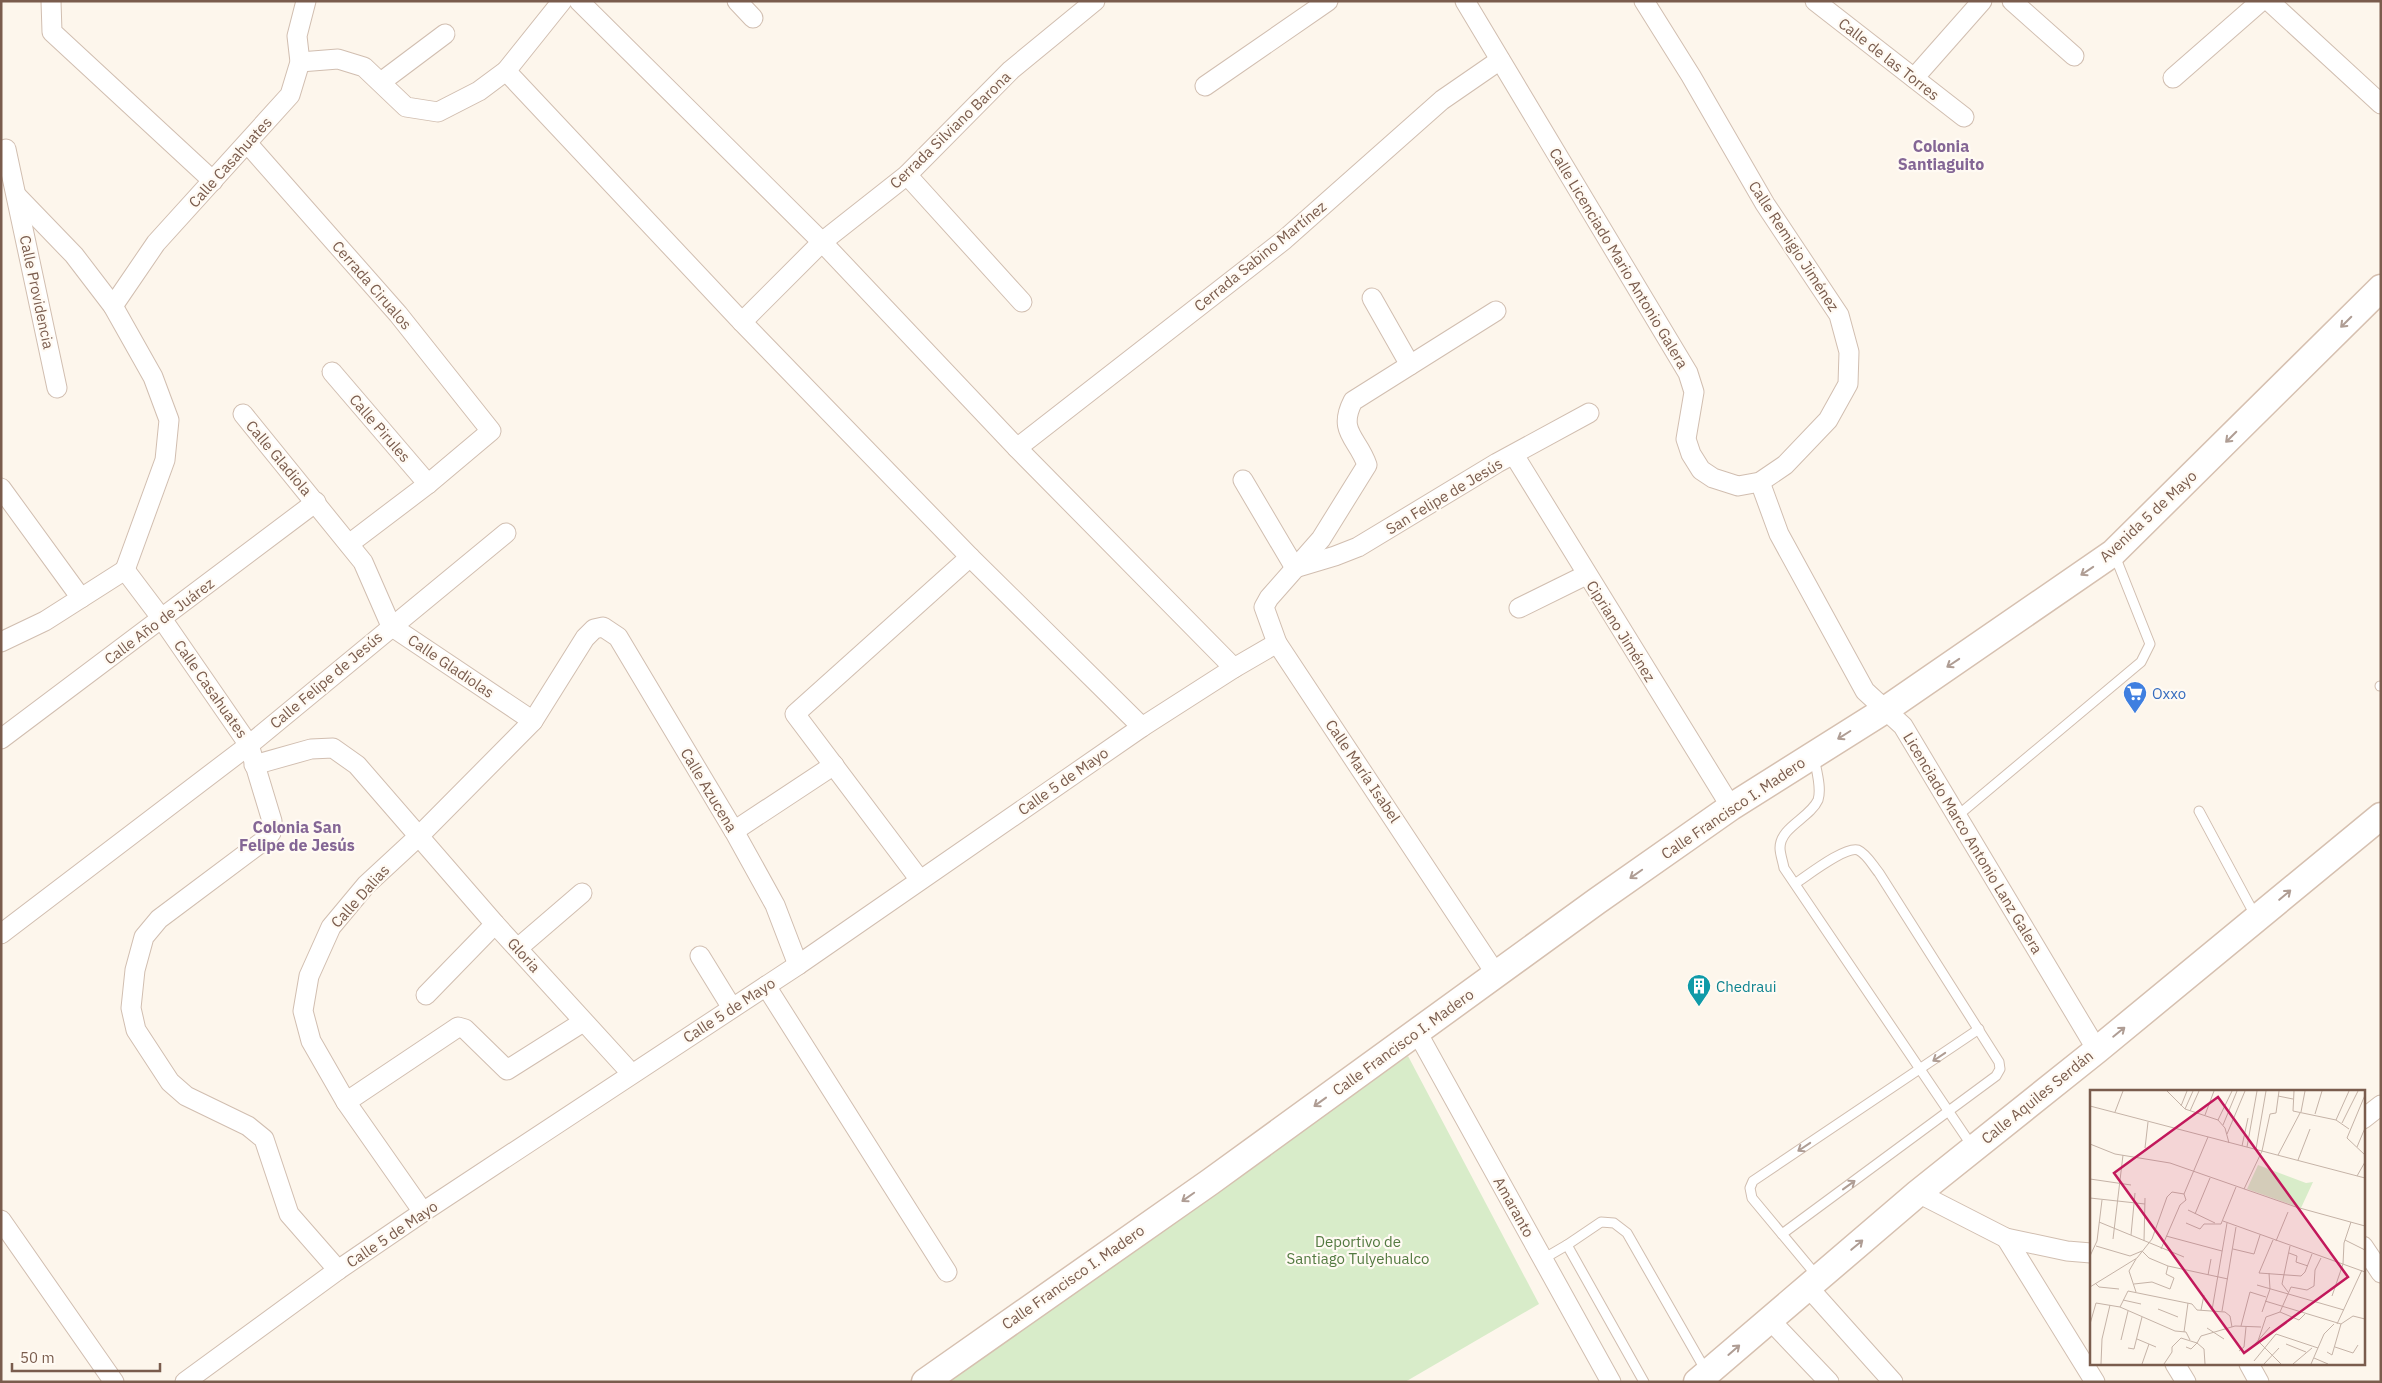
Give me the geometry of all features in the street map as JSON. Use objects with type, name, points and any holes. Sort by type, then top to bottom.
[{"type":"main road","name":"Avenida 5 de Mayo","points":[[1886,710],[2114,553],[2381,288]]},
{"type":"main road","name":"Calle Francisco I. Madero","points":[[925,1382],[1210,1182],[1496,974],[1731,807],[1886,710]]},
{"type":"main road","name":"Calle Aquiles Serdán","points":[[1702,1378],[1918,1193],[2097,1050],[2381,816]]},
{"type":"street","points":[[51,1],[52,32],[213,181]]},
{"type":"street","name":"Calle Casahuates","points":[[113,306],[156,243],[248,144],[290,95],[300,62],[297,36],[306,1]]},
{"type":"street","points":[[300,62],[338,59],[364,67],[406,107],[438,112],[480,91],[506,71],[562,1]]},
{"type":"street","points":[[579,1],[822,242],[1017,448],[1234,668]]},
{"type":"street","points":[[737,1],[753,18]]},
{"type":"street","name":"Cerrada Silviano Barona","points":[[742,322],[822,242],[907,175],[1011,70],[1095,1]]},
{"type":"street","points":[[1205,86],[1328,1]]},
{"type":"street","name":"Calle Licenciado Mario Antonio Galera","points":[[1465,1],[1688,373],[1694,392],[1686,439],[1691,454],[1701,470],[1713,478],[1738,486],[1760,482]]},
{"type":"street","name":"Calle Remigio Jiménez","points":[[1644,1],[1692,76],[1765,204],[1839,315],[1849,352],[1848,384],[1828,420],[1785,466],[1760,482]]},
{"type":"street","name":"Calle de las Torres","points":[[1815,1],[1964,117]]},
{"type":"street","points":[[1914,78],[1982,1]]},
{"type":"street","points":[[2012,1],[2074,56]]},
{"type":"street","points":[[2174,78],[2261,1]]},
{"type":"street","points":[[2269,1],[2381,104]]},
{"type":"street","points":[[381,82],[445,34]]},
{"type":"street","name":"Cerrada Sabino Martínez","points":[[1017,448],[1284,240],[1442,100],[1500,60]]},
{"type":"street","points":[[506,71],[742,322],[970,557],[1142,726]]},
{"type":"street","name":"Cerrada Cirualos","points":[[248,144],[398,314],[490,431],[428,484]]},
{"type":"street","name":"Calle Providencia","points":[[6,149],[9,197],[57,388]]},
{"type":"street","points":[[907,175],[1022,302]]},
{"type":"street","points":[[1,642],[45,621],[125,570],[165,460],[169,420],[153,377],[113,306],[74,255],[9,197]]},
{"type":"street","points":[[1372,298],[1410,366]]},
{"type":"street","points":[[1243,480],[1295,568],[1322,539],[1367,465],[1363,455],[1346,429],[1346,414],[1352,401],[1496,311]]},
{"type":"street","name":"Calle Pirules","points":[[332,372],[428,484]]},
{"type":"street","name":"San Felipe de Jesús","points":[[1295,568],[1358,547],[1589,413]]},
{"type":"street","name":"Calle Gladiola","points":[[243,414],[316,502]]},
{"type":"street","name":"Cipriano Jiménez","points":[[1514,455],[1586,576],[1731,807]]},
{"type":"street","name":"Licenciado Marco Antonio Lanz Galera","points":[[1760,482],[1779,534],[1865,691],[1903,726],[2097,1050]]},
{"type":"street","points":[[349,544],[428,484]]},
{"type":"street","points":[[1,488],[81,598]]},
{"type":"street","name":"Calle Gladiolas","points":[[316,502],[363,562],[391,626],[533,721]]},
{"type":"street","name":"Calle Año de Juárez","points":[[1,739],[316,502]]},
{"type":"street","name":"Calle Felipe de Jesús","points":[[1,934],[249,745],[391,626],[506,534]]},
{"type":"street","points":[[920,880],[795,714],[970,557]]},
{"type":"street","name":"Calle María Isabel","points":[[1295,568],[1269,598],[1264,607],[1277,643],[1496,974]]},
{"type":"street","name":"Calle Casahuates","points":[[125,570],[162,619],[249,745],[272,822],[271,833],[262,842],[159,919],[144,937],[135,970],[131,1008],[136,1030],[170,1082],[186,1096],[248,1126],[264,1139],[289,1214],[338,1270]]},
{"type":"street","points":[[1519,608],[1586,576]]},
{"type":"street","name":"Calle Dalias","points":[[423,1212],[346,1102],[311,1041],[303,1011],[309,976],[331,927],[366,885],[419,836],[533,721],[585,638],[594,629],[603,627]]},
{"type":"street","name":"Calle Azucena","points":[[603,627],[618,637],[734,831],[775,905],[798,965]]},
{"type":"street","name":"Calle 5 de Mayo","points":[[184,1382],[338,1270],[423,1212],[631,1073],[798,965],[1142,726],[1277,643]]},
{"type":"street","name":"Gloria","points":[[254,765],[311,749],[333,748],[357,765],[495,924],[631,1073]]},
{"type":"street","points":[[734,831],[834,765]]},
{"type":"street","points":[[518,948],[582,893]]},
{"type":"street","points":[[426,995],[495,924]]},
{"type":"street","points":[[700,956],[732,1008]]},
{"type":"street","points":[[766,986],[947,1272]]},
{"type":"street","points":[[346,1102],[458,1027],[465,1029],[507,1070],[583,1022]]},
{"type":"street","name":"Amaranto","points":[[1417,1032],[1611,1382]]},
{"type":"street","points":[[2364,1118],[2381,1105]]},
{"type":"street","points":[[1918,1193],[2006,1238],[2067,1251],[2090,1253]]},
{"type":"street","points":[[1,1220],[114,1382]]},
{"type":"street","points":[[2006,1238],[2095,1382]]},
{"type":"street","points":[[2364,1248],[2381,1273]]},
{"type":"street","points":[[1813,1282],[1893,1382]]},
{"type":"street","points":[[1770,1320],[1829,1382]]},
{"type":"street","points":[[2176,1366],[2186,1382]]},
{"type":"street","points":[[2251,1366],[2259,1382]]},
{"type":"lane","points":[[1956,817],[2141,662],[2150,644],[2114,553]]},
{"type":"lane","points":[[1814,754],[1819,790],[1818,799],[1808,812],[1786,833],[1780,847],[1784,868],[1796,883],[1974,1149]]},
{"type":"lane","points":[[2199,811],[2257,919]]},
{"type":"lane","points":[[1782,1234],[1949,1112],[1996,1076],[2000,1069],[1999,1062],[1979,1029],[1879,873],[1864,854],[1856,850],[1846,851],[1796,883]]},
{"type":"lane","points":[[1813,1282],[1782,1234],[1752,1198],[1750,1188],[1753,1181],[1979,1029]]},
{"type":"lane","points":[[1543,1260],[1601,1222],[1614,1223],[1627,1233],[1702,1378]]},
{"type":"lane","points":[[1567,1245],[1644,1382]]},
{"type":"green space","name":"Deportivo de Santiago Tulyehualco","points":[[1408,1056],[1539,1304],[1405,1382],[927,1382]]},
{"type":"place","name":"Oxxo","points":[[2135,714]]},
{"type":"place","name":"Chedraui","points":[[1699,1007]]},
{"type":"district","name":"Colonia Santiaguito","points":[[1941,155]]},
{"type":"district","name":"Colonia San Felipe de Jesús","points":[[297,836]]}]
